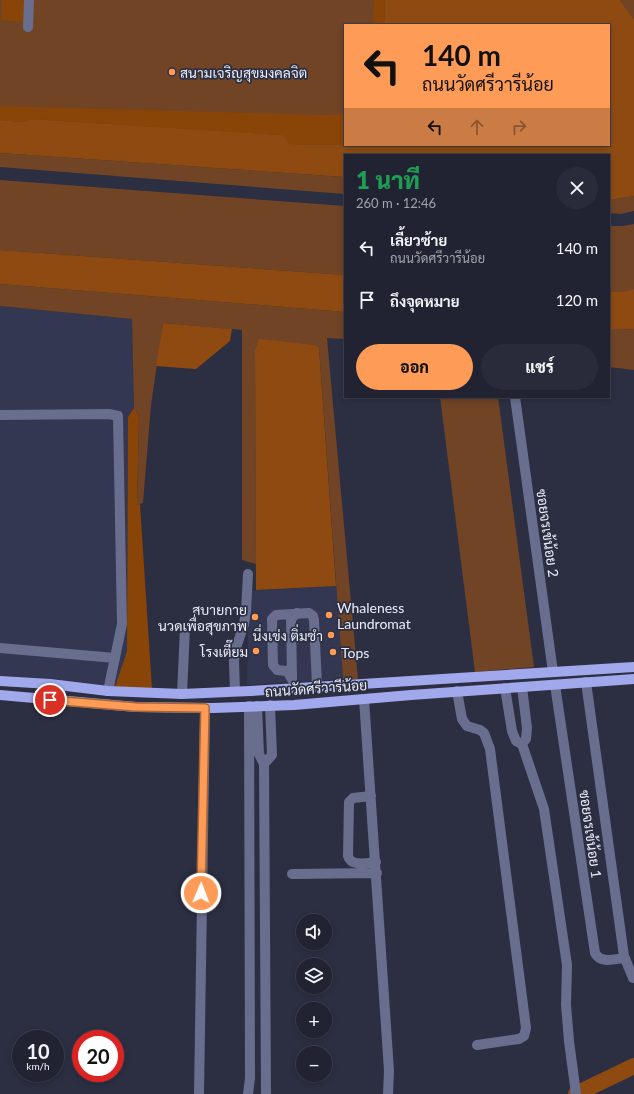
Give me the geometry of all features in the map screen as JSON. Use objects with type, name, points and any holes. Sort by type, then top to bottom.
[{"type":"main road","name":"ถนนวัดศรีวารีน้อย","points":[[0,681],[50,684],[108,691],[182,694],[269,690],[292,684],[317,686],[634,667]]},
{"type":"main road","points":[[553,672],[555,685]]},
{"type":"main road","name":"ถนนวัดศรีวารีน้อย","points":[[0,695],[136,707],[205,708],[364,699],[634,679]]},
{"type":"main road","points":[[253,706],[256,690]]},
{"type":"main road","points":[[269,690],[270,705]]},
{"type":"street","points":[[28,26],[29,0]]},
{"type":"street","name":"ซอยจรเข้น้อย 2","points":[[515,398],[553,672]]},
{"type":"street","points":[[0,416],[108,414],[118,416],[122,624],[108,691]]},
{"type":"street","points":[[235,691],[234,660],[236,648],[244,624],[248,574]]},
{"type":"street","points":[[292,684],[291,619],[297,613]]},
{"type":"street","points":[[292,684],[287,671],[277,670],[273,666],[272,618],[276,615],[309,613],[313,616],[314,620],[317,686]]},
{"type":"street","points":[[182,694],[185,628]]},
{"type":"street","points":[[0,648],[115,658]]},
{"type":"street","points":[[586,682],[625,958],[633,978]]},
{"type":"street","name":"ซอยจรเข้น้อย 1","points":[[555,685],[595,954],[600,959],[605,960],[625,958]]},
{"type":"street","points":[[522,687],[527,728],[526,739],[522,744]]},
{"type":"street","points":[[505,688],[512,731],[516,741],[522,744],[544,809],[567,965],[566,1005],[576,1094]]},
{"type":"street","points":[[457,692],[462,719],[467,726],[480,730],[484,733],[490,749],[526,1028],[524,1036],[519,1038],[477,1045]]},
{"type":"street","points":[[364,699],[377,873],[389,1071],[388,1094]]},
{"type":"street","points":[[264,764],[272,755],[270,705]]},
{"type":"street","points":[[253,706],[259,754],[264,764],[266,1094]]},
{"type":"street","points":[[248,1094],[250,1078],[253,706]]},
{"type":"street","points":[[199,1094],[205,708]]},
{"type":"street","points":[[371,796],[352,798],[349,802],[348,856],[349,860],[354,863],[376,862]]},
{"type":"street","points":[[292,874],[377,873]]},
{"type":"shaded area","name":"สนามเจริญสุขมงคลจิต","points":[[0,0],[385,0],[384,24],[344,24],[344,145],[290,144],[281,135],[31,119],[22,122],[0,120]]},
{"type":"shaded area","points":[[2,0],[25,0],[25,22],[1,20]]},
{"type":"shaded area","points":[[374,0],[385,0],[384,24],[373,24]]},
{"type":"shaded area","points":[[385,0],[620,0],[634,19],[634,196],[610,200],[610,154],[344,154],[344,177],[0,153],[0,120],[22,122],[31,119],[282,135],[290,144],[344,146],[610,146],[610,24],[384,24]]},
{"type":"shaded area","points":[[620,0],[634,0],[634,19]]},
{"type":"shaded area","points":[[0,106],[327,115],[344,114],[344,145],[290,144],[281,135],[31,119],[22,122],[0,120]]},
{"type":"shaded area","points":[[0,153],[344,177],[344,194],[0,167]]},
{"type":"shaded area","points":[[0,180],[344,206],[344,275],[0,250]]},
{"type":"shaded area","points":[[634,196],[634,211],[621,214],[610,213],[610,200]]},
{"type":"shaded area","points":[[634,224],[634,289],[621,292],[610,292],[610,226]]},
{"type":"shaded area","points":[[0,250],[344,275],[344,312],[0,284]]},
{"type":"shaded area","points":[[0,284],[344,312],[344,339],[327,338],[358,679],[343,679],[319,348],[255,351],[256,564],[242,560],[242,330],[163,323],[151,405],[143,503],[137,505],[139,416],[134,408],[132,319],[0,306]]},
{"type":"shaded area","points":[[634,289],[634,329],[610,330],[610,292],[621,292]]},
{"type":"shaded area","points":[[0,306],[132,319],[134,408],[128,417],[127,651],[115,687],[0,678]]},
{"type":"shaded area","points":[[163,323],[232,329],[230,341],[196,369],[156,366]]},
{"type":"shaded area","points":[[634,329],[634,370],[610,367],[610,330]]},
{"type":"shaded area","points":[[259,339],[314,345],[319,348],[336,586],[256,590],[255,351]]},
{"type":"shaded area","points":[[440,398],[498,398],[534,667],[475,672]]},
{"type":"shaded area","points":[[134,408],[139,416],[137,505],[140,504],[152,689],[115,687],[127,651],[128,417]]},
{"type":"shaded area","points":[[336,586],[343,679],[247,685],[249,591]]},
{"type":"waterway","points":[[576,1094],[634,1066]]},
{"type":"place","name":"สนามเจริญสุขมงคลจิต","points":[[172,72]]},
{"type":"place","name":"Whaleness Laundromat","points":[[329,615]]},
{"type":"place","name":"สบายกาย นวดเพื่อสุขภาพ","points":[[255,617]]},
{"type":"place","name":"นึ่งเข่ง ติ่มซำ","points":[[331,635]]},
{"type":"place","name":"โรงเตี๊ยม","points":[[256,651]]},
{"type":"place","name":"Tops","points":[[333,652]]},
{"type":"route","points":[[50,700],[136,707],[205,708],[201,893]]}]
